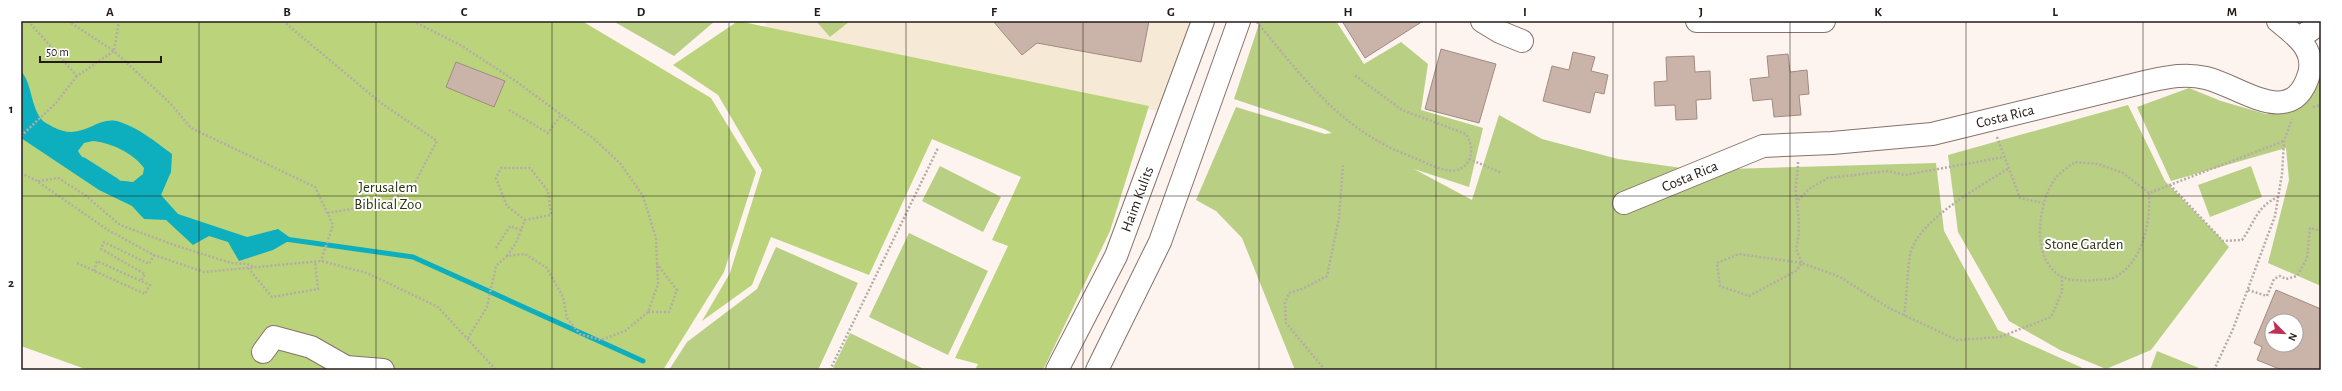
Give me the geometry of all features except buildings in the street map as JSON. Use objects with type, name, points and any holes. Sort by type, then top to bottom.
[{"type":"street","name":"Haim Kulits","points":[[1057,370],[1097,294],[1118,249],[1203,21]]},
{"type":"street","points":[[1097,370],[1160,242],[1239,21]]},
{"type":"street","points":[[1482,21],[1500,32],[1522,41]]},
{"type":"street","points":[[1697,21],[1824,21]]},
{"type":"street","points":[[2278,21],[2299,38],[2307,50],[2312,63],[2307,81],[2298,94],[2284,103]]},
{"type":"street","points":[[2299,38],[2321,24]]},
{"type":"street","name":"Costa Rica","points":[[1624,203],[1763,146],[1889,139],[1932,134],[2149,81],[2184,75],[2205,77],[2226,84],[2266,102],[2284,103]]},
{"type":"street","points":[[263,352],[274,337],[311,348],[346,367],[383,370]]},
{"type":"path","points":[[28,21],[77,76]]},
{"type":"path","points":[[68,21],[114,51],[170,103],[191,128],[315,188],[333,225],[321,261]]},
{"type":"path","points":[[21,136],[56,103],[77,76],[114,51],[119,21]]},
{"type":"path","points":[[283,21],[381,103],[437,141],[412,188],[383,204],[327,213]]},
{"type":"path","points":[[413,21],[462,46],[594,139],[620,163],[644,196],[656,238],[658,284],[648,312],[625,331],[601,340],[580,334],[568,318],[563,297],[547,268],[525,254],[507,256]]},
{"type":"path","points":[[1256,21],[1308,85],[1356,127],[1384,145],[1441,170],[1453,171],[1465,166],[1472,148],[1466,134],[1402,110],[1353,74]]},
{"type":"path","points":[[2214,370],[2233,329],[2275,216],[2284,141],[2294,114],[2284,103]]},
{"type":"path","points":[[509,110],[548,133],[561,115]]},
{"type":"path","points":[[1990,119],[2020,198],[2043,204]]},
{"type":"path","points":[[2149,193],[2284,141]]},
{"type":"path","points":[[1798,145],[1796,193],[1798,200],[1799,235],[1796,249],[1802,263]]},
{"type":"path","points":[[830,370],[938,148]]},
{"type":"path","points":[[1798,200],[1809,190],[1828,178],[1888,172],[1905,175],[2004,157]]},
{"type":"path","points":[[1469,159],[1502,173]]},
{"type":"path","points":[[2075,162],[2098,164],[2123,173],[2149,193],[2150,211],[2146,238],[2127,268],[2113,278],[2087,281],[2062,277],[2048,263],[2039,235],[2043,204],[2055,179],[2075,162]]},
{"type":"path","points":[[1325,370],[1286,323],[1285,303],[1289,293],[1302,289],[1327,276],[1339,218],[1343,165]]},
{"type":"path","points":[[501,168],[530,168],[548,191],[551,215],[525,220],[507,206],[496,178],[501,168]]},
{"type":"path","points":[[1904,316],[1910,254],[1917,238],[1931,220],[2009,168]]},
{"type":"path","points":[[21,173],[37,181],[108,230],[154,255],[204,272],[321,261],[367,273],[438,307],[496,370]]},
{"type":"path","points":[[37,181],[58,178],[85,195],[120,224],[177,246],[231,263],[247,264],[254,267]]},
{"type":"path","points":[[2170,184],[2223,241],[2242,240],[2256,213],[2268,201],[2278,197]]},
{"type":"path","points":[[468,338],[487,307],[496,266],[507,256],[516,243],[525,220]]},
{"type":"path","points":[[496,248],[510,226],[521,230]]},
{"type":"path","points":[[2248,290],[2267,296],[2274,280],[2280,276],[2286,278],[2297,276],[2308,258],[2310,228],[2321,231]]},
{"type":"path","points":[[142,281],[145,274],[101,249],[104,242],[150,264],[154,255]]},
{"type":"path","points":[[1802,263],[1796,271],[1749,296],[1720,286],[1717,263],[1739,254],[1802,263],[1840,277],[1904,316],[1957,340],[2000,337],[2051,317],[2062,292],[2062,277]]},
{"type":"path","points":[[77,263],[94,271],[146,294],[150,285],[97,260],[94,271]]},
{"type":"path","points":[[248,268],[272,297],[318,289],[315,262]]},
{"type":"path","points":[[648,312],[669,312],[677,290],[657,264]]},
{"type":"shaded area","points":[[767,21],[1203,21],[1169,113],[762,35]]},
{"type":"green space","name":"Jerusalem Biblical Zoo","points":[[21,21],[582,21],[711,98],[756,172],[724,272],[663,370],[88,370],[21,346]]},
{"type":"green space","points":[[613,21],[715,21],[674,56]]},
{"type":"green space","points":[[738,21],[1149,106],[1110,231],[1043,370],[975,370],[978,364],[955,358],[1008,246],[992,240],[1021,177],[932,139],[869,275],[771,237],[752,285],[702,321],[730,273],[762,170],[718,95],[673,65]]},
{"type":"green space","points":[[816,21],[850,21],[830,37]]},
{"type":"green space","points":[[1260,21],[1336,21],[1364,64],[1401,42],[1428,64],[1421,110],[1483,128],[1469,187],[1414,169],[1472,200],[1499,115],[1542,139],[1618,159],[1696,170],[1936,163],[1944,231],[1998,330],[2087,370],[1295,370],[1242,238],[1216,211],[1196,200],[1236,107],[1325,134],[1332,133],[1234,99]]},
{"type":"green space","points":[[2320,68],[2321,286],[2268,263],[2289,180],[2286,148],[2171,181],[2137,107],[2189,88],[2221,101],[2266,114],[2305,100]]},
{"type":"green space","name":"Stone Garden","points":[[2128,105],[2165,181],[2229,247],[2151,350],[2106,369],[2060,350],[2009,321],[1958,232],[1948,155]]},
{"type":"green space","points":[[940,166],[1001,197],[983,232],[922,201]]},
{"type":"green space","points":[[2251,166],[2262,197],[2210,217],[2198,185]]},
{"type":"green space","points":[[909,233],[988,271],[948,355],[869,317]]},
{"type":"green space","points":[[776,247],[858,283],[818,370],[669,370],[687,342],[757,289]]},
{"type":"green space","points":[[850,333],[926,370],[832,370]]},
{"type":"green space","points":[[2157,351],[2199,368],[2198,370],[2150,370]]},
{"type":"water","points":[[21,71],[28,83],[33,103],[39,115],[44,122],[53,127],[64,131],[73,132],[104,122],[120,122],[141,132],[172,154],[171,172],[161,195],[178,214],[247,237],[278,229],[292,239],[273,250],[239,261],[228,242],[209,236],[193,245],[166,220],[144,219],[132,206],[99,190],[21,138]],"holes":[[[93,141],[115,146],[128,153],[144,168],[143,174],[133,182],[121,181],[109,177],[100,168],[85,160],[80,155],[78,151],[84,143]]]},
{"type":"waterway","points":[[84,160],[117,181]]},
{"type":"waterway","points":[[285,239],[413,257],[643,361]]}]
